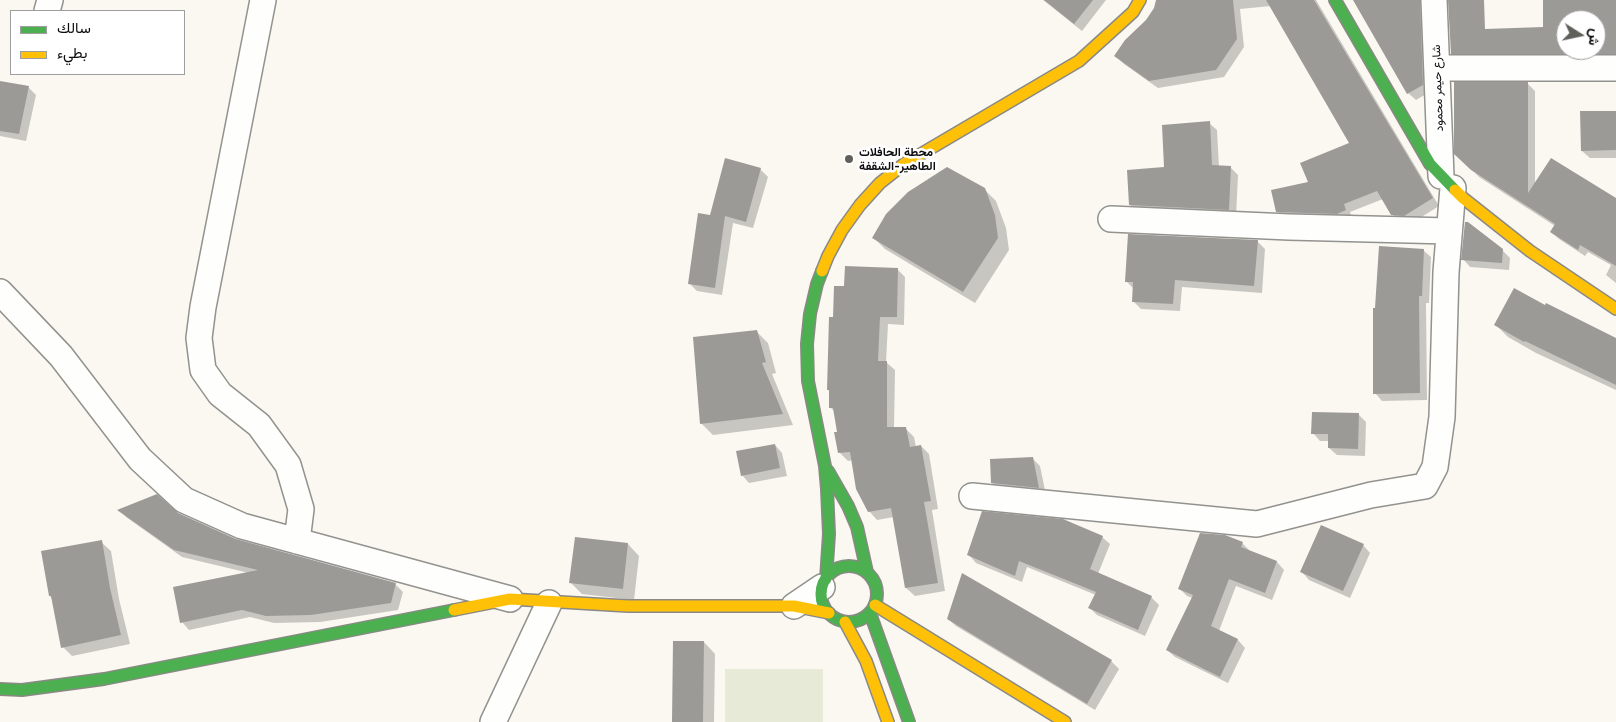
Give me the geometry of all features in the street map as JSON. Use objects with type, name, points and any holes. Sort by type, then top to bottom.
[{"type":"street","points":[[264,0],[205,298],[199,338],[203,370],[220,394],[259,425],[288,465],[301,509],[297,541]]},
{"type":"street","points":[[794,606],[824,583],[832,572],[850,566],[867,572],[877,587],[877,596],[873,609],[863,619],[854,622],[845,622],[829,614],[824,606],[822,597],[824,583],[828,534],[825,466],[808,381],[807,344],[810,314],[817,284],[828,256],[842,230],[865,199],[880,183],[904,164],[1079,61],[1133,12],[1140,0]]},
{"type":"street","points":[[1335,0],[1430,164],[1463,198],[1530,252],[1616,309]]},
{"type":"street","name":"شارع حيمر محمود","points":[[972,496],[1257,524],[1370,495],[1425,486],[1435,467],[1442,417],[1446,272],[1450,231],[1437,68],[1434,0]]},
{"type":"street","points":[[1437,68],[1616,68]]},
{"type":"street","points":[[1111,219],[1289,227],[1450,231]]},
{"type":"street","points":[[0,292],[61,356],[140,459],[184,500],[242,526],[510,599],[550,603],[638,606],[794,606],[829,614]]},
{"type":"street","points":[[825,466],[838,485],[848,506],[859,535],[867,572]]},
{"type":"street","points":[[0,689],[22,690],[104,678],[510,599]]},
{"type":"street","points":[[492,722],[550,603]]},
{"type":"street","points":[[873,609],[1065,722]]},
{"type":"street","points":[[873,609],[889,649],[909,722]]},
{"type":"street","points":[[845,622],[866,661],[888,722]]},
{"type":"green space","points":[[725,669],[823,669],[823,722],[725,722]]},
{"type":"building","points":[[1044,0],[1093,0],[1074,24]]},
{"type":"building","points":[[1156,0],[1233,0],[1237,39],[1216,70],[1149,81],[1114,56],[1125,40],[1146,20],[1154,8]]},
{"type":"building","points":[[1266,0],[1314,0],[1433,198],[1404,216],[1391,215],[1377,191],[1344,204],[1346,210],[1337,214],[1276,212],[1271,190],[1308,182],[1300,163],[1349,143]]},
{"type":"building","points":[[1353,0],[1420,0],[1423,85],[1407,94]]},
{"type":"building","points":[[1448,0],[1484,0],[1485,29],[1543,27],[1543,0],[1616,0],[1616,54],[1606,54],[1606,10],[1556,10],[1556,54],[1451,54]]},
{"type":"building","points":[[0,81],[29,86],[19,134],[0,131]]},
{"type":"building","points":[[1454,82],[1528,82],[1528,193],[1551,158],[1616,198],[1616,266],[1580,245],[1578,250],[1550,232],[1555,224],[1471,170],[1454,154]]},
{"type":"building","points":[[1580,111],[1616,111],[1616,150],[1581,151]]},
{"type":"building","points":[[1210,121],[1212,165],[1231,166],[1229,210],[1129,205],[1127,170],[1164,167],[1162,125]]},
{"type":"building","points":[[725,158],[761,168],[746,222],[725,216],[715,288],[688,284],[698,213],[710,215]]},
{"type":"building","points":[[947,167],[985,188],[995,215],[998,238],[963,292],[872,238],[886,214],[908,192]]},
{"type":"building","points":[[1465,222],[1468,222],[1503,249],[1502,263],[1461,260]]},
{"type":"building","points":[[1128,234],[1258,240],[1254,286],[1175,280],[1173,304],[1132,302],[1133,282],[1125,282]]},
{"type":"building","points":[[1379,246],[1424,249],[1422,296],[1419,296],[1420,393],[1373,394],[1373,308],[1375,308]]},
{"type":"building","points":[[845,266],[898,268],[897,317],[880,317],[878,361],[887,361],[887,427],[906,427],[910,447],[921,445],[931,501],[924,502],[938,583],[905,588],[891,508],[868,512],[856,489],[850,452],[838,453],[834,432],[837,432],[833,408],[829,408],[829,390],[827,390],[829,317],[833,317],[834,286],[844,286]]},
{"type":"building","points":[[1514,288],[1545,305],[1546,303],[1616,338],[1616,385],[1524,342],[1494,325]]},
{"type":"building","points":[[757,330],[766,362],[762,363],[783,414],[700,424],[693,337]]},
{"type":"building","points":[[1312,412],[1359,413],[1358,449],[1328,448],[1328,434],[1311,434]]},
{"type":"building","points":[[775,444],[780,468],[741,476],[736,451]]},
{"type":"building","points":[[1033,457],[1039,488],[991,483],[990,459]]},
{"type":"building","points":[[157,494],[178,513],[236,539],[396,583],[391,603],[311,615],[266,616],[242,610],[180,623],[173,587],[258,570],[174,550],[117,510]]},
{"type":"building","points":[[982,511],[1063,519],[1103,536],[1090,569],[1152,596],[1138,630],[1088,608],[1096,592],[1019,561],[1015,576],[967,555]]},
{"type":"building","points":[[1321,525],[1364,544],[1343,591],[1300,572]]},
{"type":"building","points":[[1200,533],[1225,535],[1243,542],[1241,547],[1277,561],[1265,593],[1229,579],[1211,626],[1238,639],[1220,677],[1166,650],[1193,595],[1178,589]]},
{"type":"building","points":[[575,537],[628,543],[623,589],[569,583]]},
{"type":"building","points":[[102,540],[110,588],[121,635],[61,648],[41,551]]},
{"type":"building","points":[[962,573],[1112,660],[1087,704],[947,619]]},
{"type":"building","points":[[673,641],[704,641],[703,722],[672,722]]},
{"type":"traffic: fast","points":[[1335,0],[1430,164],[1455,190]]},
{"type":"traffic: fast","points":[[822,271],[810,314],[807,344],[808,381],[825,466],[827,489],[829,534],[826,579]]},
{"type":"traffic: fast","points":[[828,471],[848,506],[857,527],[867,572]]},
{"type":"traffic: fast","points":[[849,566],[860,568],[869,574],[875,583],[877,594],[875,605],[869,614],[860,620],[849,622],[838,620],[829,614],[823,605],[821,594],[823,583],[829,574],[838,568],[849,566]]},
{"type":"traffic: fast","points":[[0,689],[22,690],[104,679],[454,610]]},
{"type":"traffic: fast","points":[[870,613],[909,722]]},
{"type":"traffic: slow","points":[[822,271],[842,230],[860,205],[880,183],[904,164],[1079,61],[1133,12],[1140,0]]},
{"type":"traffic: slow","points":[[1455,190],[1530,251],[1616,309]]},
{"type":"traffic: slow","points":[[454,610],[510,599],[628,606],[794,606],[829,613]]},
{"type":"traffic: slow","points":[[875,605],[1065,722]]},
{"type":"traffic: slow","points":[[845,622],[866,661],[888,722]]},
{"type":"place","name":"محطة الحافلات الطاهير-الشقفة","points":[[849,159]]}]
